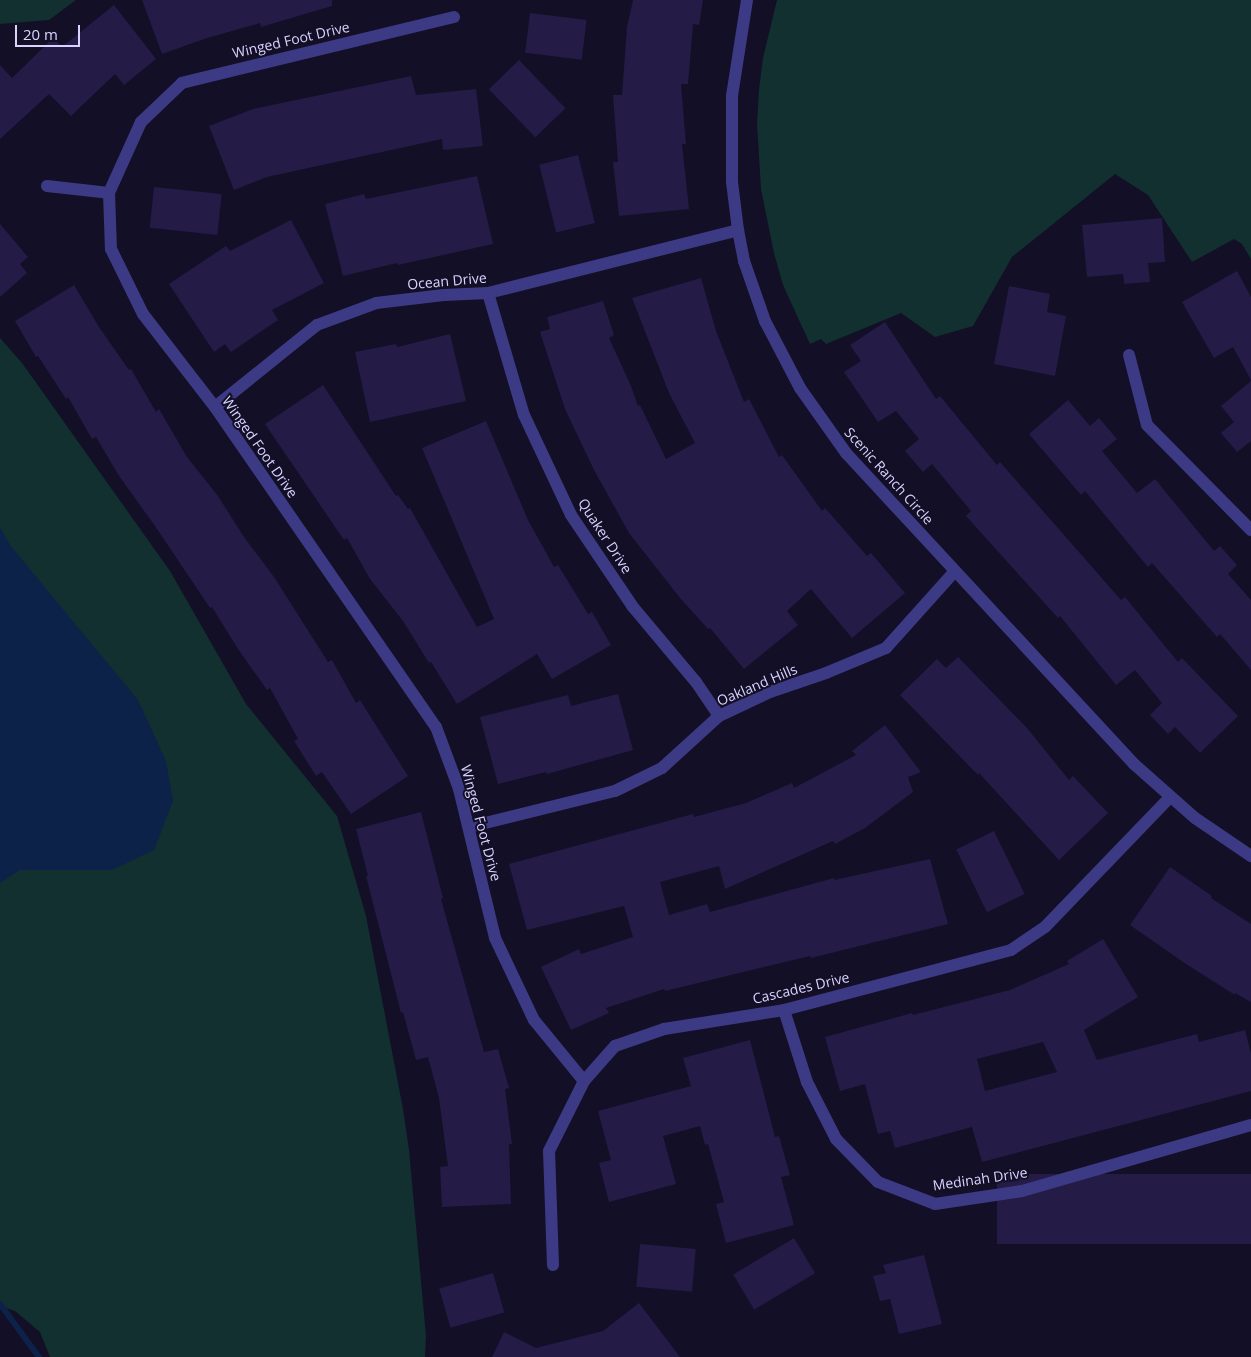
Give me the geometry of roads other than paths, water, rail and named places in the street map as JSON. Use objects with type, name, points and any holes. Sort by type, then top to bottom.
[{"type":"street","name":"Scenic Ranch Circle","points":[[747,0],[732,96],[732,165],[738,230],[744,261],[765,321],[800,388],[846,453],[1134,764],[1194,818],[1251,856]]},
{"type":"street","name":"Winged Foot Drive","points":[[454,17],[182,83],[141,122],[109,193],[111,249],[143,314],[215,407],[436,727],[459,789],[496,938],[534,1020],[584,1081]]},
{"type":"street","points":[[47,186],[109,193]]},
{"type":"street","name":"Ocean Drive","points":[[215,407],[317,325],[376,303],[444,295],[488,293],[738,230]]},
{"type":"street","name":"Quaker Drive","points":[[488,293],[524,415],[571,515],[633,607],[696,682],[719,716]]},
{"type":"street","points":[[1129,355],[1147,425],[1251,530]]},
{"type":"street","name":"Oakland Hills","points":[[469,827],[614,791],[662,768],[719,716],[770,692],[826,674],[886,648],[955,571]]},
{"type":"street","name":"Cascades Drive","points":[[553,1265],[549,1151],[584,1081],[615,1046],[664,1029],[784,1010],[1011,950],[1045,927],[1170,797]]},
{"type":"street","name":"Medinah Drive","points":[[784,1010],[807,1082],[836,1139],[878,1182],[935,1204],[1022,1191],[1251,1125]]},
{"type":"water","points":[[0,527],[10,545],[138,700],[166,761],[173,801],[154,850],[112,870],[20,870],[0,883]]},
{"type":"waterway","points":[[0,1304],[39,1357]]}]
